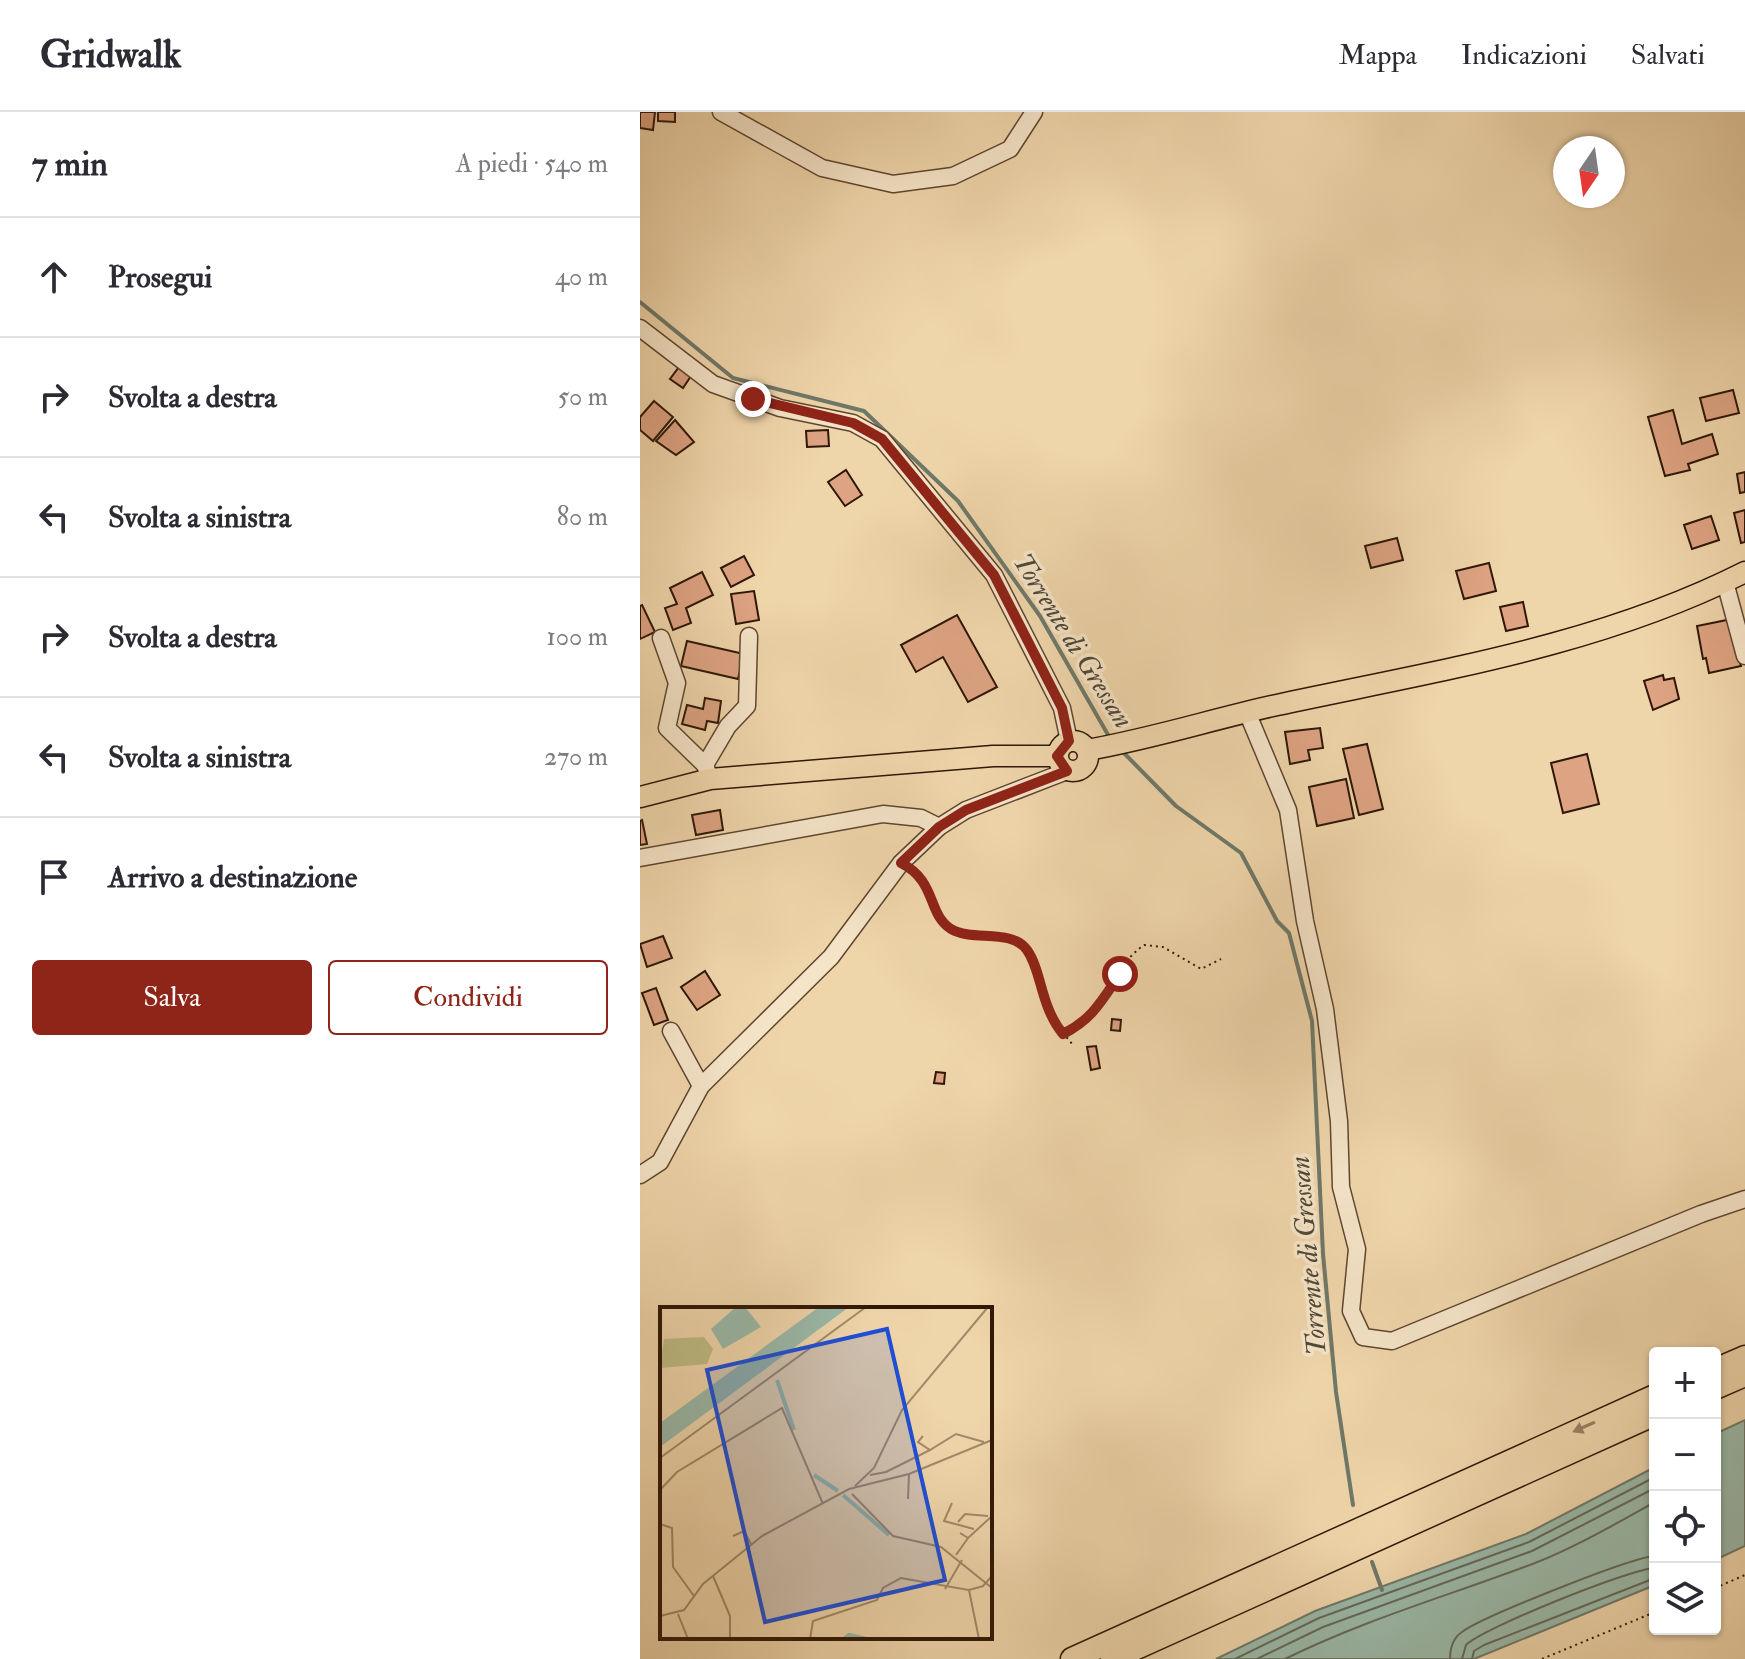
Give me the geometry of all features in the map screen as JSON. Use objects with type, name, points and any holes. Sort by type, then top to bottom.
[{"type":"highway","points":[[1721,1367],[1745,1357]]},
{"type":"highway","points":[[1721,1385],[1745,1375]]},
{"type":"highway","points":[[1072,1659],[1649,1399]]},
{"type":"highway","points":[[1112,1659],[1649,1417]]},
{"type":"main road","points":[[640,797],[708,772],[1070,754],[1148,738],[1247,712],[1489,661],[1646,615],[1745,572]]},
{"type":"street","points":[[721,112],[822,168],[893,184],[953,176],[1010,149],[1034,112]]},
{"type":"street","points":[[640,328],[713,384],[780,408],[853,423],[882,439],[994,575],[1062,708],[1070,754],[939,827],[901,863],[831,957],[701,1086],[660,1162],[640,1175]]},
{"type":"street","points":[[1725,582],[1745,656]]},
{"type":"street","points":[[661,638],[677,683],[667,728],[708,772],[728,726],[747,706],[749,636]]},
{"type":"street","points":[[1247,712],[1288,810],[1305,921],[1325,1009],[1339,1121],[1341,1187],[1357,1249],[1351,1311],[1363,1337],[1392,1341],[1701,1214],[1745,1199]]},
{"type":"street","points":[[640,858],[883,814],[921,818],[939,827]]},
{"type":"street","points":[[671,1031],[701,1086]]},
{"type":"path","points":[[901,863],[924,880],[942,921],[952,929],[1003,938],[1023,945],[1030,953],[1041,995],[1063,1034],[1073,1045]]},
{"type":"path","points":[[1063,1034],[1087,1021],[1099,1008],[1133,952],[1144,945],[1163,947],[1201,969],[1221,959]]},
{"type":"path","points":[[1721,1585],[1745,1575]]},
{"type":"path","points":[[1542,1659],[1649,1614]]},
{"type":"water","points":[[1745,1420],[1745,1546],[1721,1557],[1721,1491],[1721,1431]]},
{"type":"water","points":[[1649,1470],[1649,1587],[1474,1659],[1216,1659],[1315,1611],[1526,1534]]},
{"type":"building","points":[[640,112],[655,112],[653,130],[640,128]]},
{"type":"building","points":[[658,112],[675,112],[675,122],[658,121]]},
{"type":"building","points":[[679,367],[691,376],[683,388],[670,379]]},
{"type":"building","points":[[1733,390],[1739,413],[1706,421],[1700,398]]},
{"type":"building","points":[[654,401],[673,417],[653,441],[640,430],[640,417]]},
{"type":"building","points":[[1673,410],[1682,444],[1712,434],[1718,454],[1688,464],[1690,470],[1665,476],[1648,417]]},
{"type":"building","points":[[675,420],[694,442],[676,455],[656,441]]},
{"type":"building","points":[[828,430],[829,446],[807,447],[806,431]]},
{"type":"building","points":[[846,470],[862,495],[845,506],[828,482]]},
{"type":"building","points":[[1745,472],[1745,492],[1740,493],[1737,474]]},
{"type":"building","points":[[1745,510],[1745,542],[1741,543],[1734,513]]},
{"type":"building","points":[[1711,516],[1719,540],[1692,549],[1684,525]]},
{"type":"building","points":[[1397,538],[1403,560],[1371,568],[1365,546]]},
{"type":"building","points":[[744,556],[754,575],[731,587],[721,568]]},
{"type":"building","points":[[1489,563],[1496,591],[1464,599],[1456,571]]},
{"type":"building","points":[[702,572],[713,595],[686,608],[691,623],[673,630],[665,608],[677,604],[670,588]]},
{"type":"building","points":[[754,591],[759,620],[736,624],[731,594]]},
{"type":"building","points":[[1523,602],[1528,626],[1506,631],[1500,607]]},
{"type":"building","points":[[640,606],[655,632],[640,639]]},
{"type":"building","points":[[957,615],[997,687],[968,702],[943,657],[916,672],[901,645]]},
{"type":"building","points":[[1727,620],[1741,666],[1709,673],[1697,626]]},
{"type":"building","points":[[687,641],[744,654],[738,679],[681,666]]},
{"type":"building","points":[[1663,675],[1664,680],[1674,678],[1679,699],[1653,710],[1644,681]]},
{"type":"building","points":[[705,698],[721,701],[718,723],[707,721],[705,730],[682,724],[687,705],[703,709]]},
{"type":"building","points":[[1320,728],[1323,748],[1308,750],[1310,760],[1290,764],[1285,732]]},
{"type":"building","points":[[1367,744],[1383,809],[1359,815],[1343,749]]},
{"type":"building","points":[[1587,754],[1599,804],[1563,813],[1551,763]]},
{"type":"building","points":[[1346,779],[1354,818],[1317,826],[1309,787]]},
{"type":"building","points":[[720,810],[723,830],[696,835],[692,815]]},
{"type":"building","points":[[640,821],[647,844],[640,845]]},
{"type":"building","points":[[663,936],[672,958],[647,967],[640,944]]},
{"type":"building","points":[[705,971],[720,995],[697,1010],[681,987]]},
{"type":"building","points":[[656,988],[668,1020],[654,1025],[642,993]]},
{"type":"building","points":[[1112,1019],[1121,1020],[1120,1031],[1111,1030]]},
{"type":"building","points":[[1096,1046],[1100,1068],[1091,1070],[1087,1047]]},
{"type":"building","points":[[936,1072],[945,1073],[944,1084],[934,1083]]},
{"type":"waterway","name":"Torrente di Gressan","points":[[640,302],[733,378],[864,411],[958,501],[1040,616],[1111,740]]},
{"type":"waterway","name":"Torrente di Gressan","points":[[1120,749],[1176,806],[1241,853],[1277,921],[1289,933],[1312,1021],[1323,1254],[1336,1392],[1353,1505]]},
{"type":"waterway","name":"Torrente di Gressan","points":[[1372,1562],[1382,1590]]},
{"type":"route","points":[[753,399],[780,408],[853,423],[882,439],[994,575],[1062,708],[1069,741],[1059,749],[1057,756],[1060,765],[1067,771],[966,810],[939,827],[901,863],[914,869],[924,880],[942,921],[952,929],[961,934],[1003,938],[1023,945],[1030,953],[1041,995],[1063,1034],[1087,1021],[1104,1002],[1120,974]]}]
